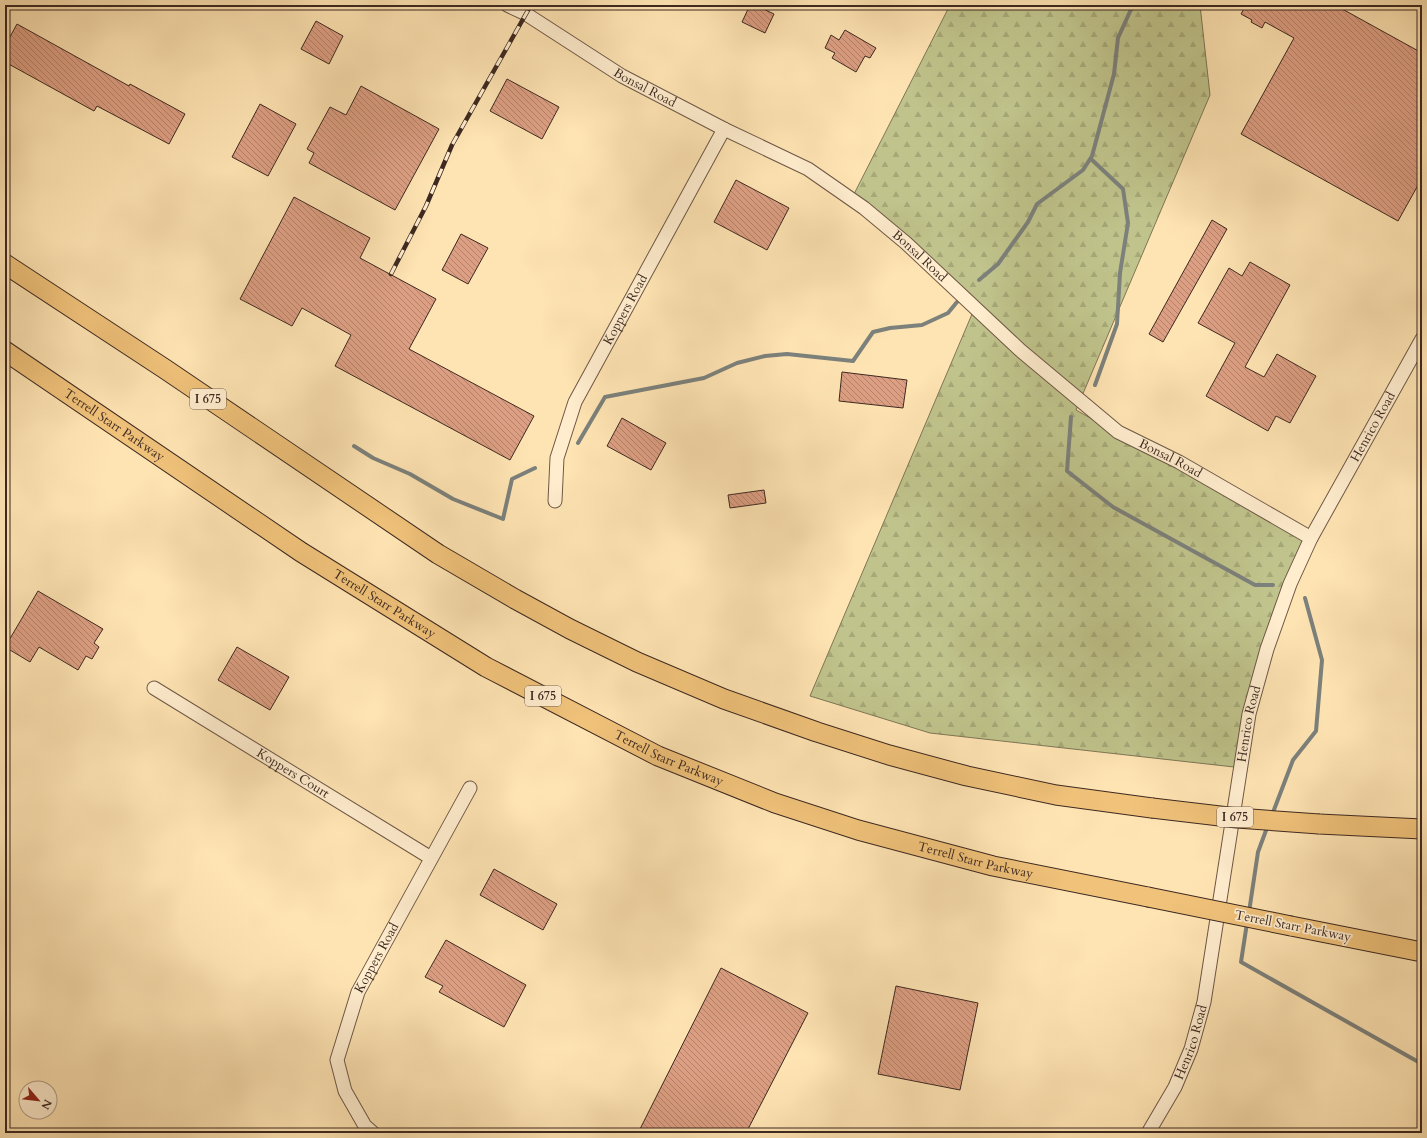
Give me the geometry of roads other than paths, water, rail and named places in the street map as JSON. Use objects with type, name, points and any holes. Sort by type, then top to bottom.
[{"type":"highway","name":"I 675","points":[[5,264],[165,369],[438,554],[550,618],[637,662],[724,699],[817,732],[889,755],[967,776],[1056,795],[1237,818],[1422,829]]},
{"type":"highway","name":"Terrell Starr Parkway","points":[[5,351],[301,552],[486,667],[658,756],[776,803],[858,830],[993,866],[1422,952]]},
{"type":"street","name":"Bonsal Road","points":[[507,5],[526,14],[622,76],[724,129],[808,169],[864,208],[906,243],[1020,350],[1118,432],[1179,462],[1311,538]]},
{"type":"street","name":"Koppers Road","points":[[554,501],[557,458],[575,402],[724,129]]},
{"type":"street","name":"Henrico Road","points":[[1148,1133],[1175,1087],[1191,1049],[1204,1002],[1249,714],[1267,649],[1290,584],[1311,538],[1422,339]]},
{"type":"street","name":"Koppers Court","points":[[154,688],[431,858]]},
{"type":"street","name":"Koppers Road","points":[[373,1133],[365,1126],[345,1091],[336,1060],[358,992],[470,788]]},
{"type":"waterway","points":[[979,280],[998,264],[1028,222],[1037,204],[1083,170],[1092,156],[1114,74],[1118,38],[1133,5]]},
{"type":"waterway","points":[[1091,159],[1123,189],[1128,223],[1120,273],[1117,324],[1095,385]]},
{"type":"waterway","points":[[578,443],[605,397],[704,378],[737,363],[765,356],[787,354],[853,361],[873,332],[890,328],[922,325],[948,313],[957,302]]},
{"type":"waterway","points":[[1071,417],[1067,471],[1113,507],[1255,585],[1273,585]]},
{"type":"waterway","points":[[354,446],[373,458],[410,474],[453,499],[503,519],[512,479],[535,468]]},
{"type":"waterway","points":[[1272,815],[1293,760],[1316,731],[1322,660],[1305,598]]},
{"type":"waterway","points":[[1249,912],[1258,852],[1268,825]]},
{"type":"waterway","points":[[1247,923],[1241,962],[1422,1064]]},
{"type":"railway","points":[[391,274],[426,206],[452,145],[531,5]]}]
